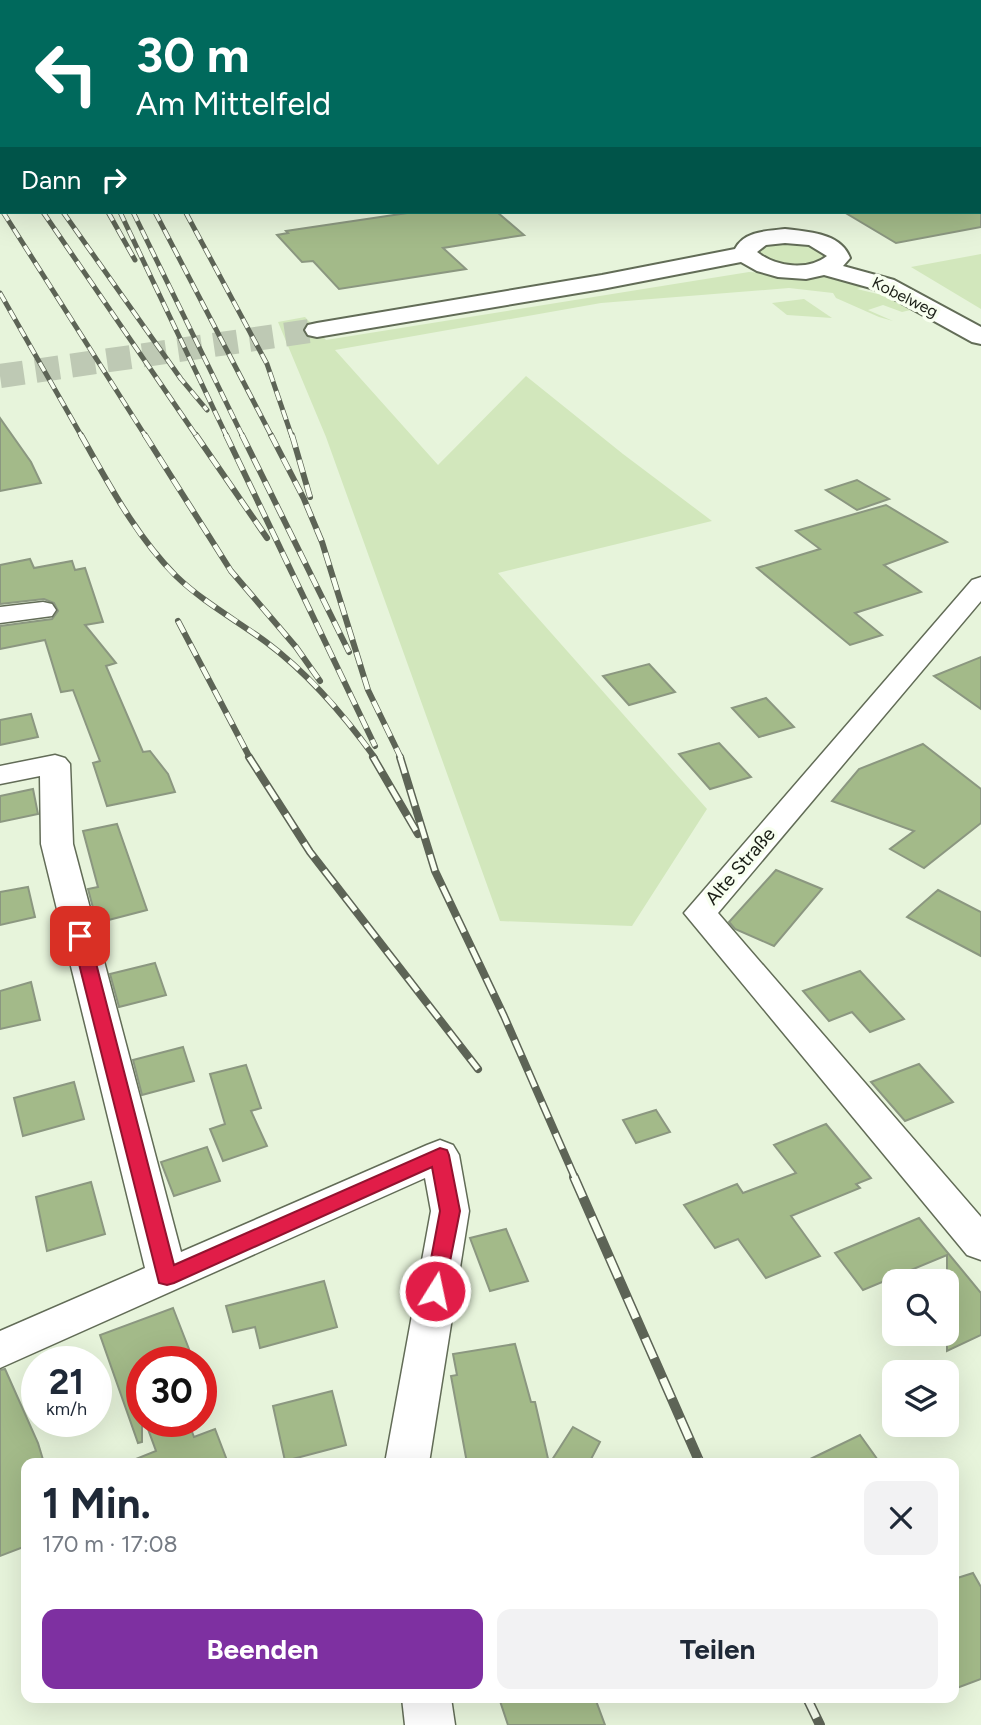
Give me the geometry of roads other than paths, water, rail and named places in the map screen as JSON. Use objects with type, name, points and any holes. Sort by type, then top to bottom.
[{"type":"main road","points":[[769,237],[773,214]]},
{"type":"main road","points":[[775,214],[804,228],[848,259]]},
{"type":"main road","points":[[752,259],[746,248],[751,243],[804,228]]},
{"type":"main road","points":[[602,282],[691,260],[725,242],[737,229]]},
{"type":"main road","points":[[317,330],[752,259],[791,271],[848,259]]},
{"type":"main road","name":"Kobelweg","points":[[848,259],[926,294],[981,324]]},
{"type":"main road","name":"Kobelweg","points":[[848,259],[886,285],[981,337]]},
{"type":"street","name":"Alte Straße","points":[[981,584],[699,913],[981,1244]]},
{"type":"street","points":[[0,615],[43,610]]},
{"type":"street","points":[[0,775],[55,764],[58,844],[167,1277]]},
{"type":"street","points":[[0,1350],[440,1155],[450,1211],[408,1458]]},
{"type":"street","points":[[427,1703],[430,1725]]},
{"type":"tunnel","points":[[0,376],[317,330]]},
{"type":"railway","points":[[4,214],[146,437]]},
{"type":"railway","points":[[44,214],[197,437]]},
{"type":"railway","points":[[64,214],[181,379],[207,410]]},
{"type":"railway","points":[[109,214],[135,260]]},
{"type":"railway","points":[[121,214],[227,437]]},
{"type":"railway","points":[[134,214],[243,437]]},
{"type":"railway","points":[[156,214],[272,437]]},
{"type":"railway","points":[[187,214],[267,364],[292,437]]},
{"type":"railway","points":[[0,293],[82,437]]},
{"type":"railway","points":[[81,435],[124,508],[161,560],[197,594],[266,642],[297,668],[338,711],[375,758]]},
{"type":"railway","points":[[145,435],[231,571],[296,647],[320,681]]},
{"type":"railway","points":[[196,435],[267,538]]},
{"type":"railway","points":[[226,435],[375,746]]},
{"type":"railway","points":[[242,435],[349,652]]},
{"type":"railway","points":[[271,435],[304,499],[322,542],[368,690],[401,758]]},
{"type":"railway","points":[[292,435],[310,497]]},
{"type":"railway","points":[[178,621],[250,758]]},
{"type":"railway","points":[[249,757],[310,852],[478,1069]]},
{"type":"railway","points":[[373,757],[418,834]]},
{"type":"railway","points":[[400,757],[435,871],[504,1016],[575,1178]]},
{"type":"railway","points":[[574,1177],[698,1458]]},
{"type":"railway","points":[[809,1703],[820,1725]]}]
